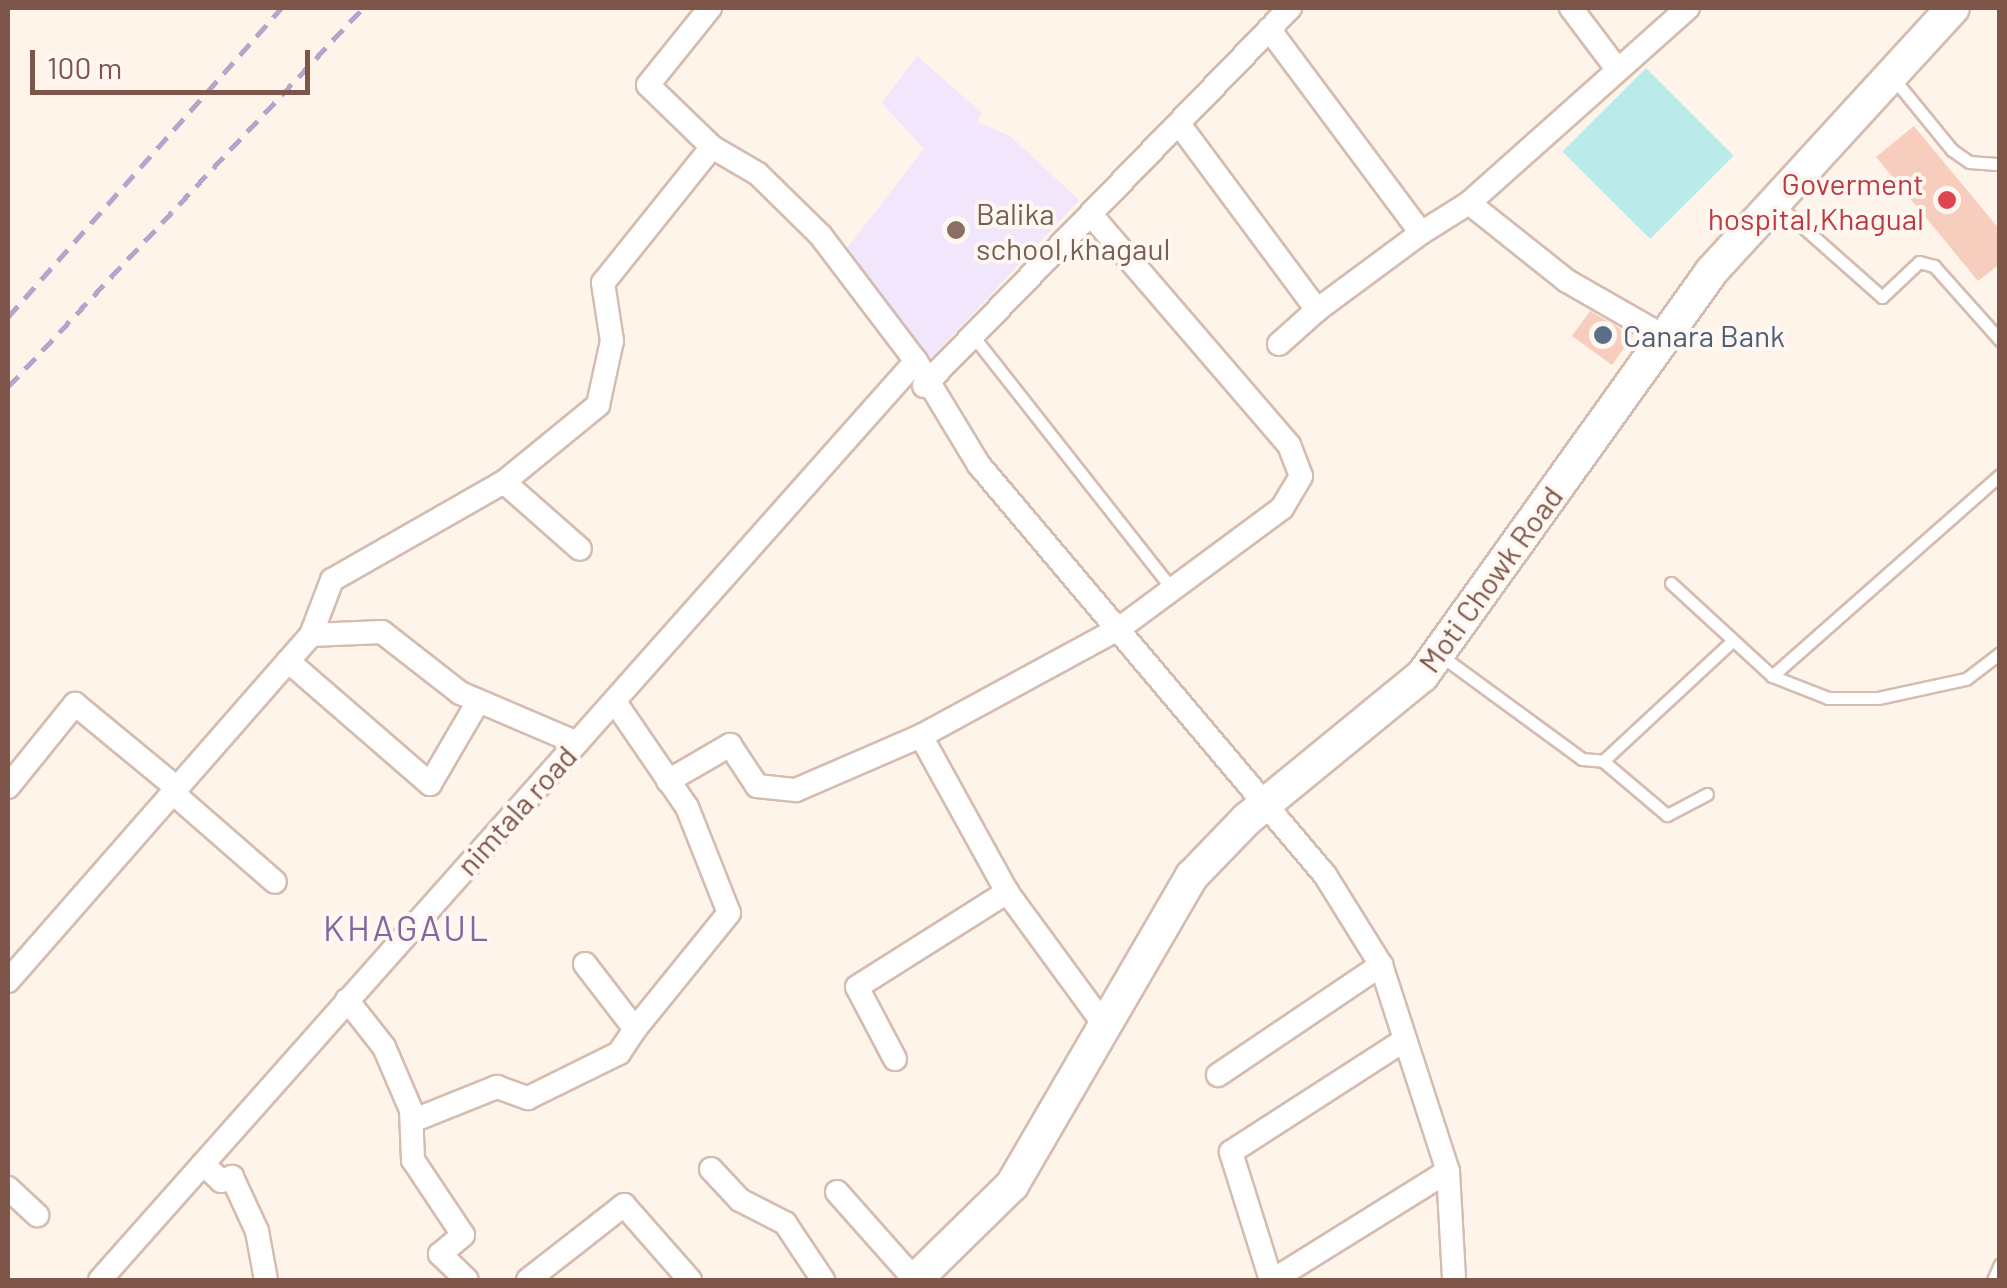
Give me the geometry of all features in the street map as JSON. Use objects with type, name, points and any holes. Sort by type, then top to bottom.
[{"type":"street","points":[[710,8],[648,85],[712,147],[758,174],[821,236],[916,361],[924,386],[1260,808],[1325,875],[1381,966],[1448,1171],[1454,1280]]},
{"type":"street","points":[[924,386],[1290,8]]},
{"type":"street","points":[[1571,8],[1617,69]]},
{"type":"street","points":[[1279,344],[1317,310],[1421,233],[1469,203],[1688,8]]},
{"type":"street","name":"Moti Chowk Road","points":[[915,1280],[1012,1185],[1192,876],[1260,808],[1439,654],[1663,336],[1953,8]]},
{"type":"street","points":[[1269,29],[1421,233]]},
{"type":"street","points":[[1180,124],[1317,310]]},
{"type":"street","points":[[8,980],[311,635],[332,580],[504,482],[598,405],[612,341],[603,284],[712,147]]},
{"type":"street","points":[[1469,203],[1567,281],[1663,336]]},
{"type":"street","points":[[668,781],[730,745],[757,786],[796,790],[921,736],[1120,628],[1282,508],[1299,462],[1091,215]]},
{"type":"street","name":"nimtala road","points":[[100,1280],[916,361]]},
{"type":"street","points":[[504,482],[580,548]]},
{"type":"street","points":[[311,635],[382,632],[478,702],[577,743]]},
{"type":"street","points":[[288,661],[430,784],[478,702]]},
{"type":"street","points":[[412,1121],[497,1088],[528,1098],[619,1053],[729,913],[668,781],[614,702]]},
{"type":"street","points":[[8,788],[75,704],[275,882]]},
{"type":"street","points":[[921,736],[1007,892],[1103,1024]]},
{"type":"street","points":[[895,1059],[857,987],[1007,892]]},
{"type":"street","points":[[585,964],[635,1029]]},
{"type":"street","points":[[1218,1075],[1381,966]]},
{"type":"street","points":[[346,1000],[384,1048],[412,1121],[412,1160],[464,1235],[440,1254],[452,1277]]},
{"type":"street","points":[[1406,1040],[1231,1152],[1272,1280],[1448,1171]]},
{"type":"street","points":[[202,1164],[221,1181],[232,1177],[257,1231],[266,1280]]},
{"type":"street","points":[[710,1168],[740,1200],[785,1223],[823,1280]]},
{"type":"street","points":[[8,1188],[37,1215]]},
{"type":"street","points":[[837,1192],[915,1280]]},
{"type":"street","points":[[528,1280],[624,1205],[690,1280]]},
{"type":"lane","points":[[1891,76],[1952,150],[1969,162],[2000,164]]},
{"type":"lane","points":[[1778,205],[1882,297],[1919,262],[1934,266],[2000,340]]},
{"type":"lane","points":[[973,336],[1173,590]]},
{"type":"lane","points":[[1772,676],[2000,476]]},
{"type":"lane","points":[[1671,583],[1730,643],[1772,676],[1828,698],[1878,698],[1966,679],[2000,653]]},
{"type":"lane","points":[[1602,761],[1730,643]]},
{"type":"lane","points":[[1439,654],[1582,760],[1602,761],[1667,816],[1707,794]]},
{"type":"lane","points":[[1992,1280],[2000,1264]]},
{"type":"shaded area","name":"Balika school,khagaul","points":[[917,56],[982,113],[977,122],[1010,136],[1079,200],[927,363],[838,260],[924,149],[882,103]]},
{"type":"water","points":[[1646,68],[1734,156],[1650,239],[1563,151]]},
{"type":"building","points":[[1914,126],[2000,230],[2000,264],[1978,281],[1876,157]]},
{"type":"building","name":"Canara Bank","points":[[1590,311],[1633,336],[1612,365],[1572,336]]},
{"type":"railway","points":[[8,317],[281,8]]},
{"type":"railway","points":[[8,387],[363,8]]},
{"type":"place","name":"Goverment hospital,Khagual","points":[[1947,200]]},
{"type":"place","name":"Balika school,khagaul","points":[[956,230]]},
{"type":"place","name":"Canara Bank","points":[[1603,335]]},
{"type":"district","name":"KHAGAUL","points":[[407,927]]}]
